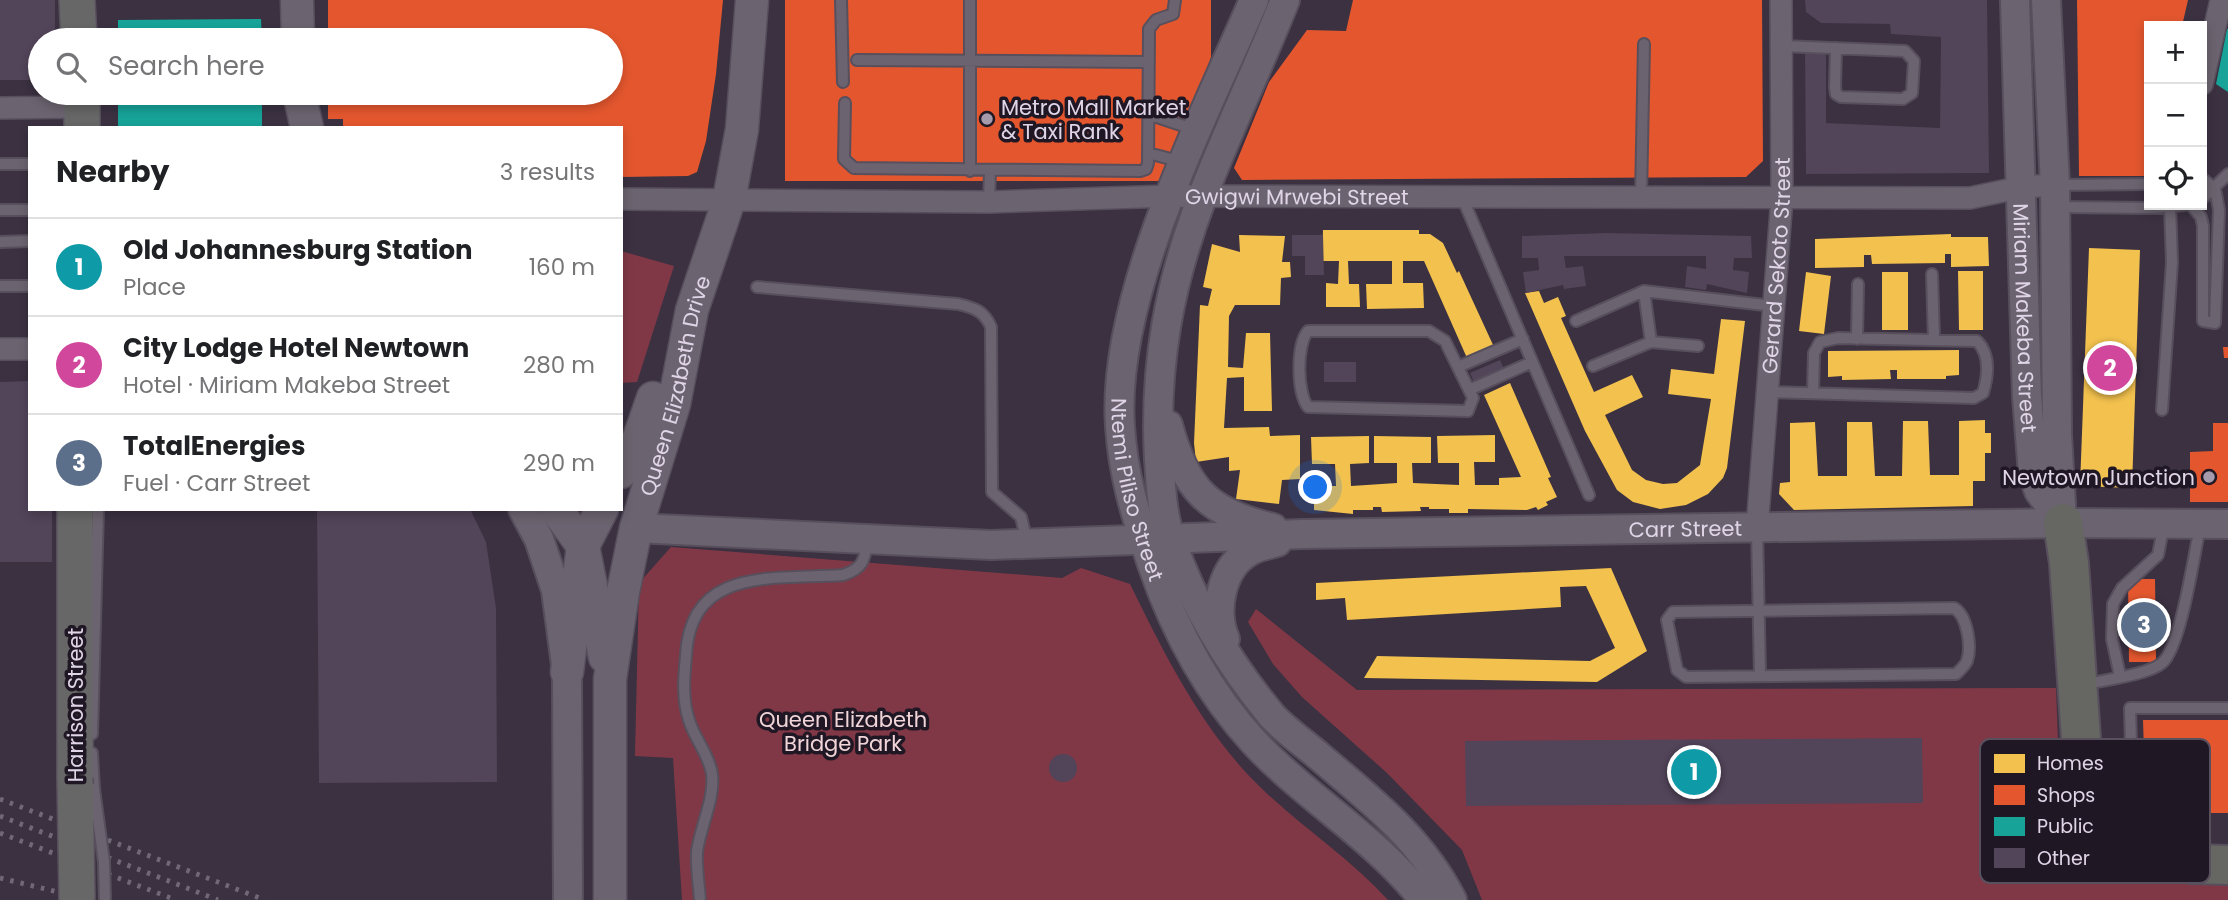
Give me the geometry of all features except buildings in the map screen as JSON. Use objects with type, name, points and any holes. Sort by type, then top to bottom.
[{"type":"highway","points":[[2063,523],[2069,563],[2081,739]]},
{"type":"highway","points":[[2210,864],[2228,865]]},
{"type":"main road","points":[[77,0],[78,28]]},
{"type":"main road","points":[[297,0],[298,28]]},
{"type":"main road","name":"Queen Elizabeth Drive","points":[[610,900],[610,679],[636,528],[674,404],[692,310],[729,200],[742,130],[752,0]]},
{"type":"main road","points":[[302,105],[307,126]]},
{"type":"main road","points":[[623,468],[639,438],[692,310]]},
{"type":"main road","name":"Harrison Street","points":[[75,511],[84,784],[77,900]]},
{"type":"main road","points":[[557,511],[583,546],[610,679]]},
{"type":"main road","points":[[567,672],[583,546],[601,511]]},
{"type":"street","name":"Ntemi Piliso Street","points":[[1254,0],[1170,196],[1131,314],[1119,422],[1130,502],[1158,541],[1239,674],[1275,719],[1375,803],[1434,866],[1452,900]]},
{"type":"street","name":"Ntemi Piliso Street","points":[[1285,0],[1202,197],[1164,328],[1158,390],[1160,586],[1186,643],[1232,715],[1279,766],[1401,870],[1424,900]]},
{"type":"street","name":"Gerard Sekoto Street","points":[[1757,529],[1782,197],[1782,0]]},
{"type":"street","name":"Miriam Makeba Street","points":[[2015,0],[2033,474],[2039,491],[2063,523]]},
{"type":"street","name":"Miriam Makeba Street","points":[[2046,0],[2055,196],[2057,435],[2063,523]]},
{"type":"street","points":[[2207,62],[2221,0]]},
{"type":"street","points":[[0,108],[84,114]]},
{"type":"street","name":"Gwigwi Mrwebi Street","points":[[623,199],[989,202],[1170,196],[2055,196]]},
{"type":"street","points":[[0,349],[28,349]]},
{"type":"street","points":[[1158,390],[1175,452],[1192,485],[1208,502],[1232,517],[1303,534]]},
{"type":"street","points":[[524,511],[542,547],[556,590],[567,672],[568,900]]},
{"type":"street","name":"Carr Street","points":[[636,528],[1027,544],[1303,534],[2063,523],[2214,524]]},
{"type":"street","points":[[1239,674],[1222,631],[1219,611],[1228,576],[1237,561],[1251,550],[1303,534]]},
{"type":"lane","points":[[841,0],[843,82]]},
{"type":"lane","points":[[970,0],[970,171]]},
{"type":"lane","points":[[845,103],[844,159],[847,165],[990,172],[1140,171],[1146,169],[1148,153],[1149,29],[1156,20],[1173,14],[1175,0]]},
{"type":"lane","points":[[1641,197],[1644,44]]},
{"type":"lane","points":[[1782,46],[1836,48],[1905,51],[1914,61],[1912,93],[1903,99],[1841,97],[1835,88],[1836,48]]},
{"type":"lane","points":[[857,60],[1149,62]]},
{"type":"lane","points":[[1148,114],[1198,130]]},
{"type":"lane","points":[[1148,153],[1184,163]]},
{"type":"lane","points":[[0,164],[28,164]]},
{"type":"lane","points":[[989,202],[990,172]]},
{"type":"lane","points":[[2207,195],[2228,174]]},
{"type":"lane","points":[[2195,210],[2201,217],[2203,226],[2203,321],[2215,323],[2219,228],[2215,189],[2207,182]]},
{"type":"lane","name":"Gwigwi Mrwebi Street","points":[[2055,196],[2144,185]]},
{"type":"lane","name":"Gwigwi Mrwebi Street","points":[[2055,196],[2144,205]]},
{"type":"lane","points":[[1462,197],[1589,495]]},
{"type":"lane","points":[[0,210],[28,210]]},
{"type":"lane","points":[[2162,410],[2172,261],[2169,210]]},
{"type":"lane","points":[[0,242],[28,241]]},
{"type":"lane","points":[[1932,274],[1934,340]]},
{"type":"lane","points":[[1857,339],[1858,284]]},
{"type":"lane","points":[[0,286],[28,286]]},
{"type":"lane","points":[[757,288],[958,304],[976,308],[986,317],[991,327],[992,492],[1021,517],[1027,544]]},
{"type":"lane","points":[[1576,321],[1644,291],[1773,306]]},
{"type":"lane","points":[[1644,291],[1651,342]]},
{"type":"lane","points":[[1308,331],[1429,331],[1445,341],[1469,390],[1473,398],[1468,411],[1308,407],[1302,396],[1301,343],[1308,331]]},
{"type":"lane","points":[[1458,367],[1523,339]]},
{"type":"lane","points":[[1767,392],[1973,398],[1983,393],[1988,378],[1984,349],[1977,341],[1857,339],[1820,342],[1814,353],[1814,393]]},
{"type":"lane","points":[[1593,366],[1651,342],[1698,346]]},
{"type":"lane","points":[[1469,390],[1532,362]]},
{"type":"lane","points":[[98,511],[84,784],[101,831],[105,900]]},
{"type":"lane","points":[[2119,676],[2112,639],[2113,604],[2122,589],[2158,555],[2164,524]]},
{"type":"lane","points":[[2078,686],[2153,668],[2168,655],[2214,524]]},
{"type":"lane","points":[[1757,529],[1760,676]]},
{"type":"lane","points":[[700,900],[697,854],[712,776],[688,719],[684,688],[686,647],[694,616],[706,598],[722,588],[758,581],[843,575],[857,571],[865,558],[867,538]]},
{"type":"lane","points":[[1954,608],[1961,611],[1965,620],[1968,657],[1966,664],[1956,674],[1686,677],[1677,670],[1667,620],[1673,612],[1757,610],[1954,608]]},
{"type":"lane","points":[[2131,739],[2130,708],[2228,708]]},
{"type":"green space","points":[[623,252],[674,266],[637,382],[623,383]]},
{"type":"green space","name":"Queen Elizabeth Bridge Park","points":[[671,547],[1062,578],[1081,568],[1130,584],[1193,702],[1241,767],[1388,900],[682,900],[673,758],[635,756],[639,583]]},
{"type":"green space","points":[[1256,609],[1357,690],[2056,688],[2058,739],[1980,739],[1980,883],[2210,883],[2210,880],[2228,881],[2228,900],[1482,900],[1462,850],[1387,773],[1302,697],[1273,664],[1248,622]]},
{"type":"railway","points":[[0,799],[265,900]]},
{"type":"railway","points":[[0,816],[218,900]]},
{"type":"railway","points":[[0,833],[176,900]]},
{"type":"railway","points":[[0,878],[91,900]]},
{"type":"place","name":"Metro Mall Market & Taxi Rank","points":[[987,119]]},
{"type":"place","name":"City Lodge Hotel Newtown","points":[[2110,368]]},
{"type":"place","name":"Newtown Junction","points":[[2209,477]]},
{"type":"place","name":"TotalEnergies","points":[[2144,625]]},
{"type":"place","name":"Old Johannesburg Station","points":[[1694,772]]}]
